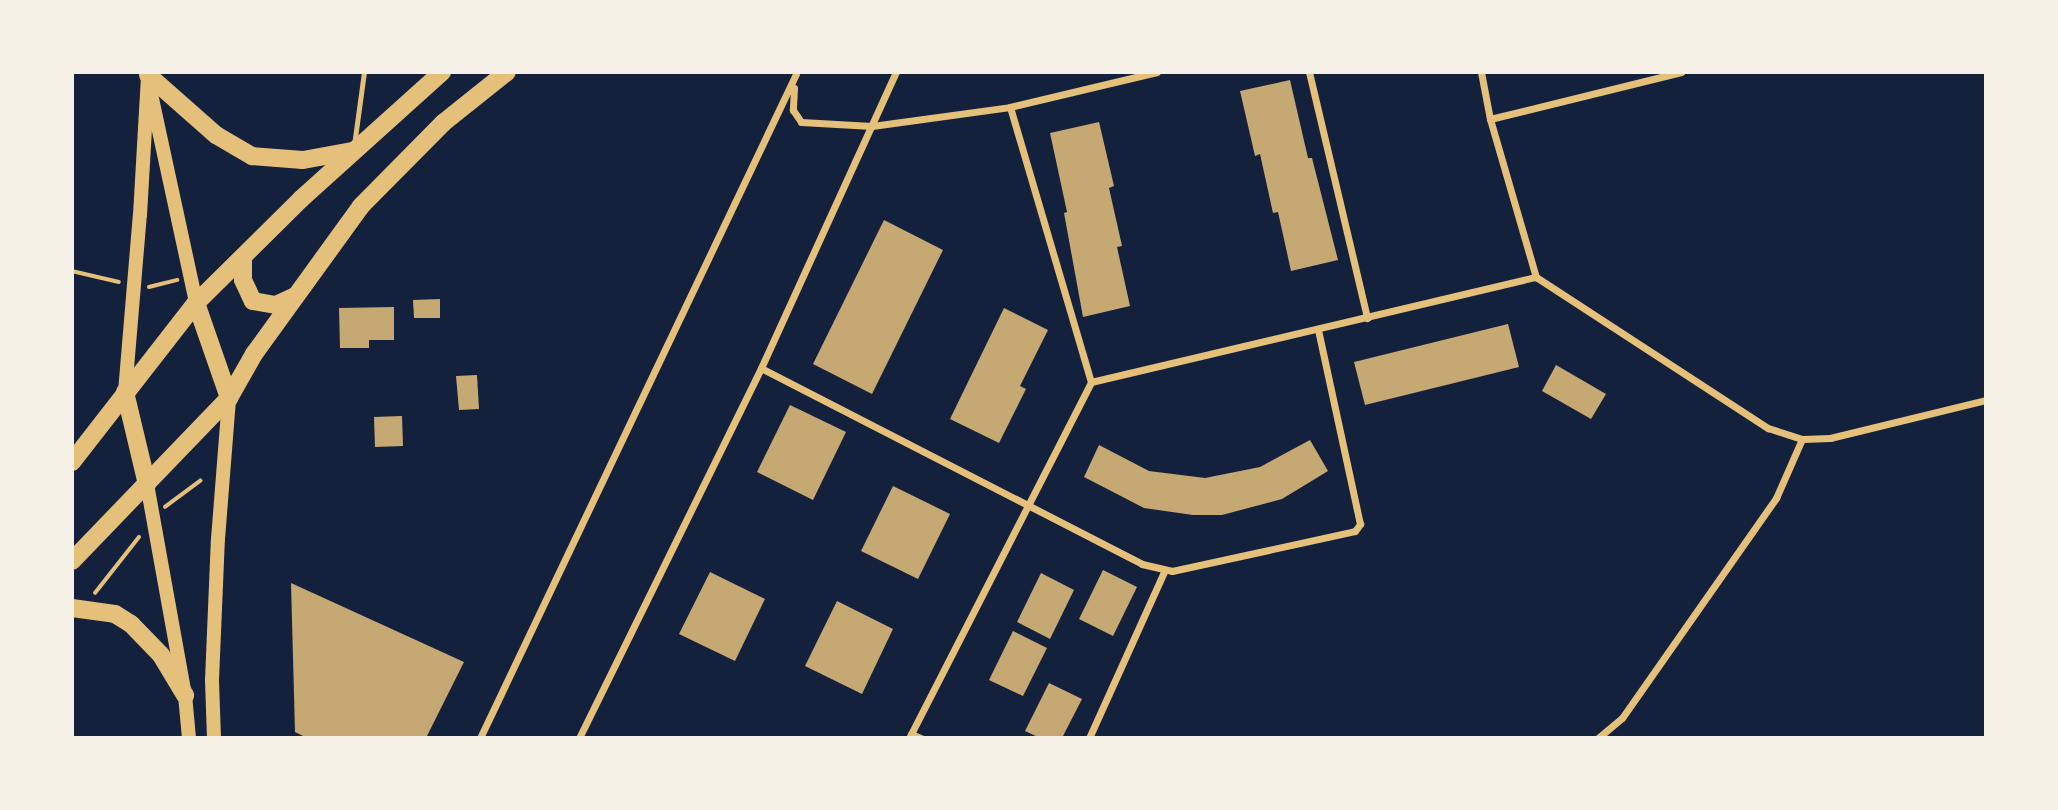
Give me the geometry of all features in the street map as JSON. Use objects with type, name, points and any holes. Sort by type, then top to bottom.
[{"type":"main road","points":[[72,462],[196,303],[353,151],[442,72]]},
{"type":"main road","points":[[72,561],[229,398],[254,354],[353,216],[399,165],[443,123],[507,72]]},
{"type":"main road","points":[[147,73],[216,135],[252,156],[303,160],[353,151]]},
{"type":"main road","points":[[147,73],[196,303],[229,398],[218,539],[212,680],[214,738]]},
{"type":"main road","points":[[147,73],[140,215],[125,392],[147,484],[185,695],[189,738]]},
{"type":"main road","points":[[243,258],[243,280],[253,300],[276,305],[295,296]]},
{"type":"main road","points":[[72,608],[115,614],[131,624],[161,655],[185,695]]},
{"type":"street","points":[[579,738],[761,368],[896,72]]},
{"type":"street","points":[[797,73],[793,110],[801,122],[872,126],[1010,107],[1157,72]]},
{"type":"street","points":[[1309,72],[1367,318]]},
{"type":"street","points":[[1481,72],[1490,119],[1536,277],[1768,429],[1802,439],[1830,438],[1986,400]]},
{"type":"street","points":[[1490,119],[1681,72]]},
{"type":"street","points":[[480,738],[797,73]]},
{"type":"street","points":[[921,738],[910,736],[1091,382],[1010,107]]},
{"type":"street","points":[[1091,382],[1536,277]]},
{"type":"street","points":[[761,368],[1142,565],[1166,570],[1188,569],[1355,531],[1360,524],[1318,329]]},
{"type":"street","points":[[1598,738],[1622,718],[1776,498],[1802,439]]},
{"type":"street","points":[[1089,738],[1166,570]]},
{"type":"lane","points":[[353,151],[364,72]]},
{"type":"path","points":[[72,271],[119,282]]},
{"type":"path","points":[[149,287],[177,280]]},
{"type":"path","points":[[163,509],[200,481]]},
{"type":"path","points":[[89,601],[139,537]]},
{"type":"building","points":[[1290,80],[1308,158],[1312,158],[1338,260],[1291,271],[1278,212],[1273,213],[1260,154],[1255,156],[1240,91]]},
{"type":"building","points":[[1099,122],[1114,186],[1109,188],[1122,246],[1117,247],[1130,306],[1083,317],[1064,213],[1067,212],[1050,133]]},
{"type":"building","points":[[884,220],[943,250],[872,394],[813,364]]},
{"type":"building","points":[[440,299],[440,318],[414,318],[413,300]]},
{"type":"building","points":[[394,307],[394,340],[369,340],[369,348],[340,348],[339,308]]},
{"type":"building","points":[[1004,308],[1048,330],[1020,386],[1026,389],[999,443],[950,419]]},
{"type":"building","points":[[1508,324],[1519,367],[1365,405],[1354,362]]},
{"type":"building","points":[[1556,365],[1606,394],[1591,419],[1542,391]]},
{"type":"building","points":[[477,375],[479,409],[459,410],[456,376]]},
{"type":"building","points":[[790,405],[846,432],[813,500],[757,472]]},
{"type":"building","points":[[402,416],[403,446],[375,447],[374,417]]},
{"type":"building","points":[[1310,440],[1328,471],[1282,499],[1222,515],[1193,515],[1144,508],[1084,477],[1099,445],[1149,471],[1205,478],[1260,467]]},
{"type":"building","points":[[893,486],[950,514],[918,579],[861,551]]},
{"type":"building","points":[[1103,570],[1137,587],[1113,636],[1079,619]]},
{"type":"building","points":[[710,572],[765,599],[735,661],[679,634]]},
{"type":"building","points":[[1041,573],[1074,590],[1050,639],[1017,622]]},
{"type":"building","points":[[291,583],[464,662],[426,738],[307,738],[295,732]]},
{"type":"building","points":[[837,601],[893,629],[862,694],[805,666]]},
{"type":"building","points":[[1013,631],[1047,648],[1023,696],[989,680]]},
{"type":"building","points":[[1049,683],[1082,699],[1062,738],[1040,738],[1025,731]]}]
